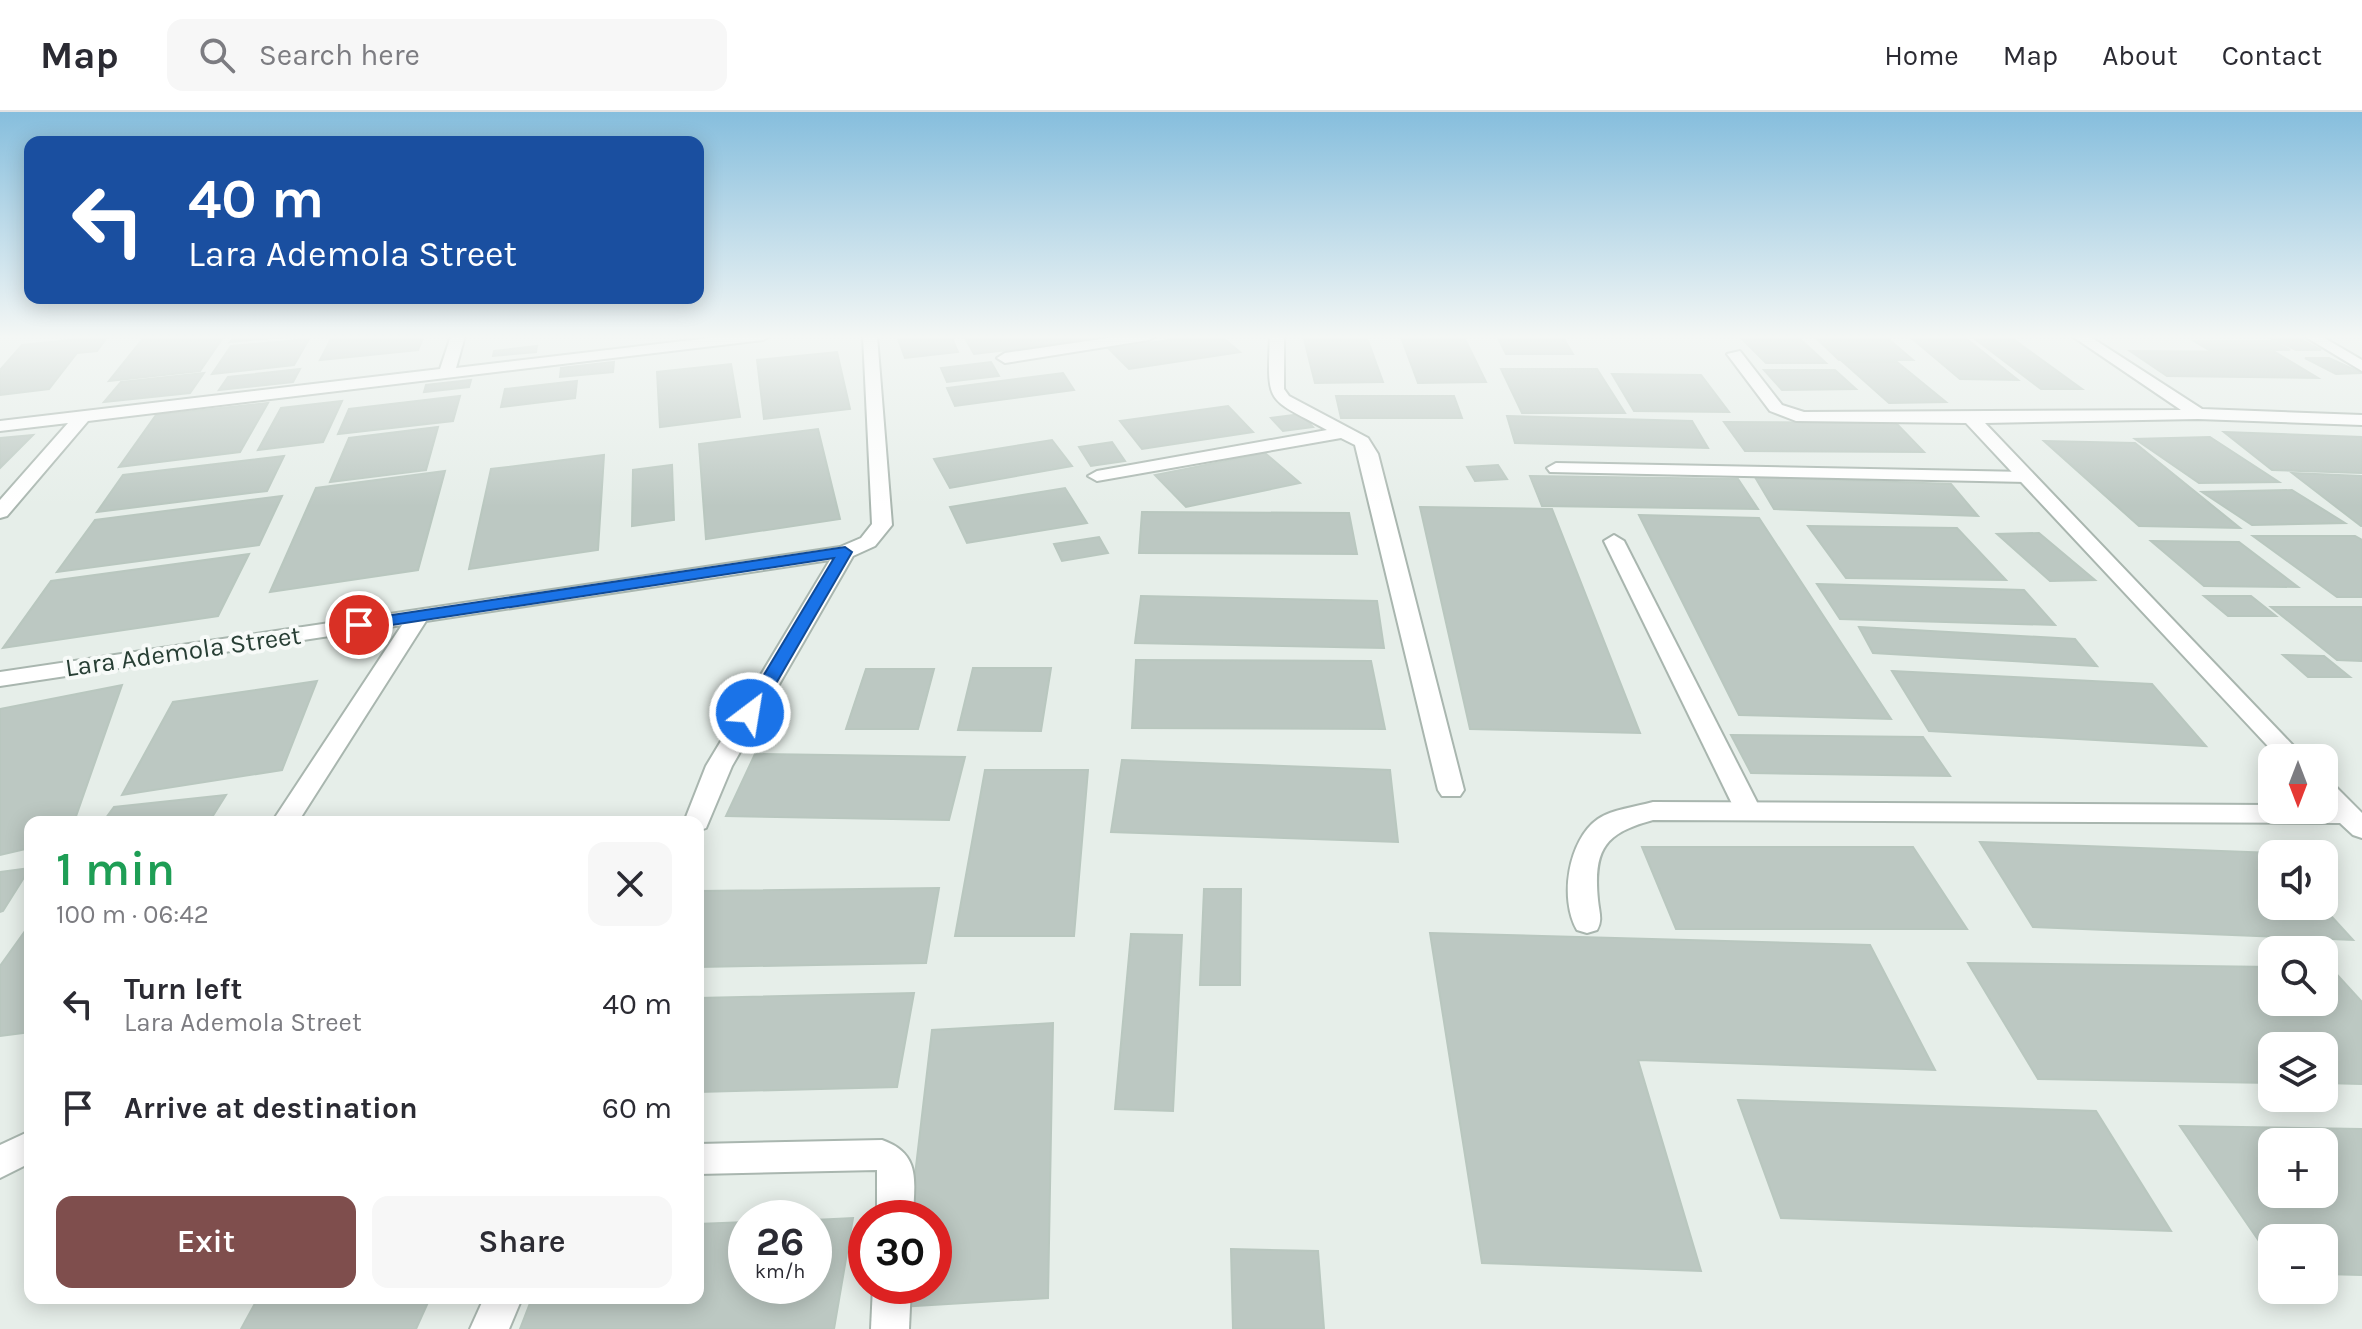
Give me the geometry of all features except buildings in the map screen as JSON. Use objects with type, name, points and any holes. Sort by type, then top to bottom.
[{"type":"street","points":[[0,426],[271,393]]},
{"type":"street","name":"Lara Ademola Street","points":[[0,679],[845,552],[868,542],[882,525],[874,393]]},
{"type":"street","points":[[1279,393],[1283,399],[1362,442],[1369,454],[1451,790]]},
{"type":"street","points":[[1764,393],[1776,408],[1802,417],[2198,414],[2362,420]]},
{"type":"street","points":[[2166,393],[2198,414]]},
{"type":"street","points":[[0,512],[83,416]]},
{"type":"street","points":[[1971,418],[2280,744]]},
{"type":"street","points":[[1097,476],[1344,432]]},
{"type":"street","points":[[1556,468],[2027,477]]},
{"type":"street","points":[[1614,541],[1749,812]]},
{"type":"street","points":[[699,816],[719,766],[845,552]]},
{"type":"street","points":[[289,816],[419,616]]},
{"type":"street","points":[[2338,805],[2354,822]]},
{"type":"street","points":[[1587,923],[1581,882],[1590,847],[1606,825],[1653,811],[2354,822]]},
{"type":"street","points":[[0,1163],[24,1149]]},
{"type":"street","points":[[704,1159],[882,1155],[893,1162],[897,1179],[896,1200]]},
{"type":"street","points":[[489,1329],[500,1304]]},
{"type":"street","points":[[890,1329],[891,1304]]},
{"type":"route","points":[[359,625],[845,552],[750,713]]}]
